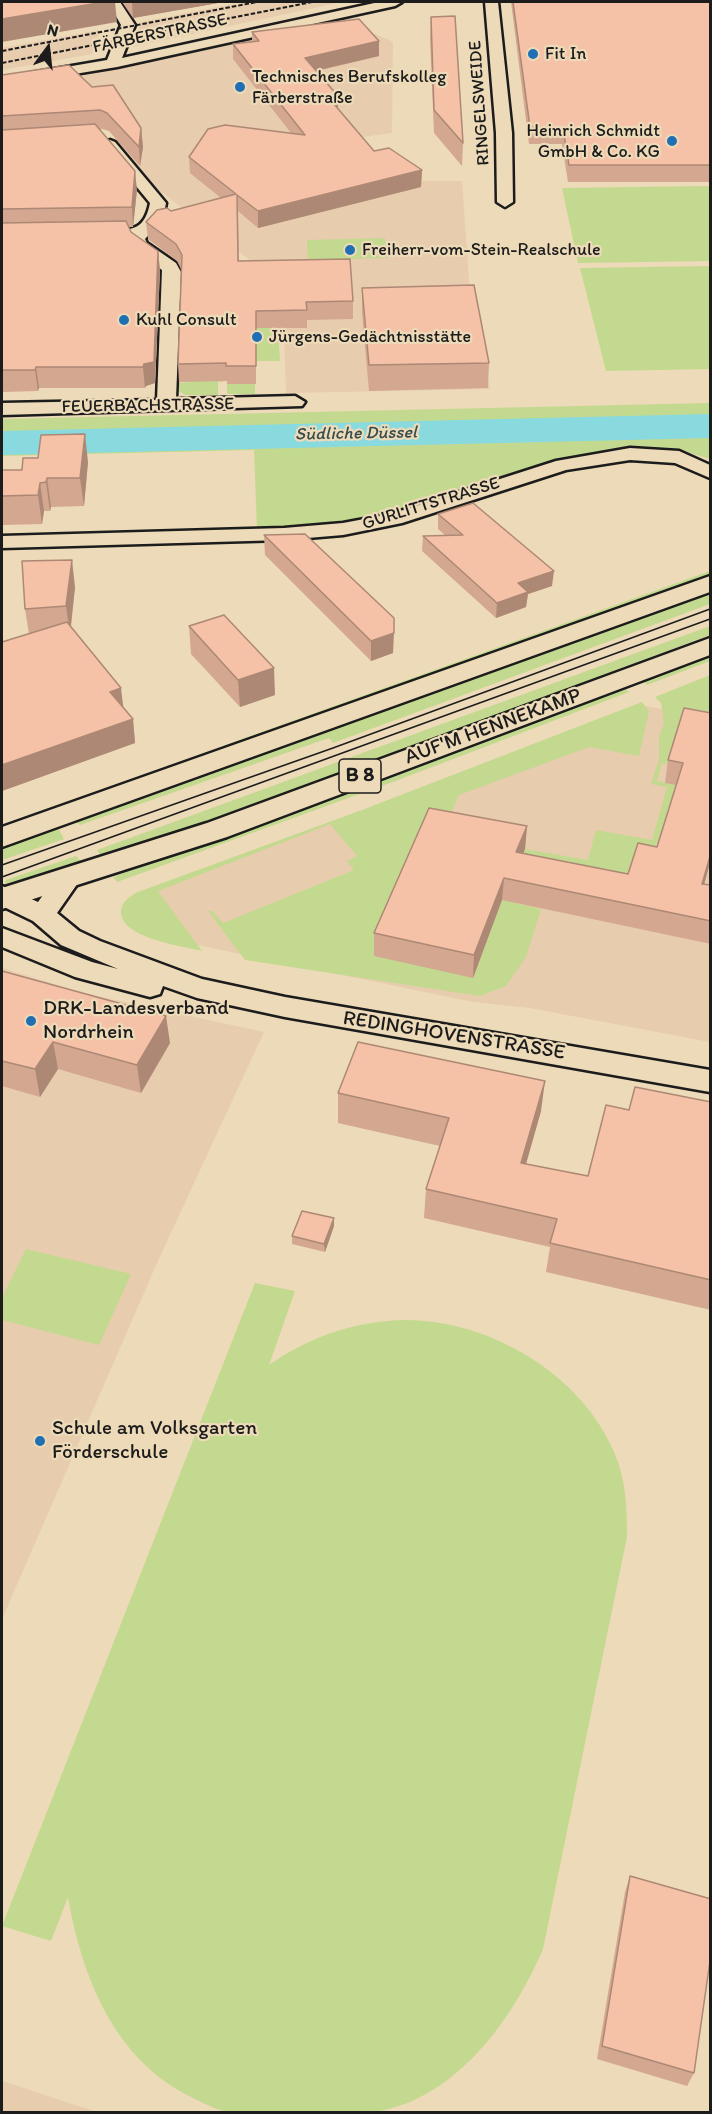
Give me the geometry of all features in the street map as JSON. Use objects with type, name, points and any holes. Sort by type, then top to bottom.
[{"type":"main road","points":[[2,837],[711,584]]},
{"type":"main road","name":"AUF'M HENNEKAMP","points":[[3,897],[67,880],[217,830],[711,646]]},
{"type":"street","points":[[114,2],[128,25],[117,50],[114,61],[117,63]]},
{"type":"street","name":"FÄRBERSTRASSE","points":[[2,82],[117,63],[395,2]]},
{"type":"street","name":"RINGELSWEIDE","points":[[491,2],[504,133],[505,202]]},
{"type":"street","points":[[81,235],[138,234],[155,219],[158,212],[156,198],[99,134]]},
{"type":"street","points":[[138,234],[137,239],[140,246],[163,261],[172,272],[166,405]]},
{"type":"street","name":"FEUERBACHSTRASSE","points":[[2,409],[295,402]]},
{"type":"street","name":"GURLITTSTRASSE","points":[[2,542],[284,534],[344,529],[395,519],[563,465],[630,454],[680,457],[711,472]]},
{"type":"street","points":[[42,915],[67,880]]},
{"type":"street","name":"REDINGHOVENSTRASSE","points":[[3,897],[42,915],[69,938],[90,948],[197,988],[304,1011],[711,1081]]},
{"type":"street","name":"REDINGHOVENSTRASSE","points":[[2,937],[85,970],[151,987],[197,988]]},
{"type":"shaded area","points":[[242,2],[342,2],[132,47],[141,22]]},
{"type":"shaded area","name":"Freiherr-vom-Stein-Realschule","points":[[345,20],[393,42],[392,133],[354,138],[413,181],[462,181],[470,295],[490,389],[286,393],[282,285],[155,187],[120,148],[83,76]]},
{"type":"shaded area","points":[[100,30],[92,54],[2,70],[2,48]]},
{"type":"shaded area","points":[[640,705],[710,718],[710,1042],[530,1008],[473,1002],[144,934],[134,898]]},
{"type":"shaded area","points":[[2,968],[83,993],[264,1032],[157,1263],[2,1619]]},
{"type":"shaded area","points":[[2,2081],[97,2112],[2,2112]]},
{"type":"green space","points":[[710,186],[710,261],[578,263],[562,188]]},
{"type":"green space","points":[[385,238],[387,258],[308,260],[307,240]]},
{"type":"green space","points":[[710,266],[710,369],[606,371],[580,268]]},
{"type":"green space","points":[[277,313],[280,361],[255,361],[255,394],[227,394],[227,381],[218,382],[218,395],[186,395],[178,391],[178,383],[191,382],[192,357]]},
{"type":"green space","points":[[710,403],[710,459],[680,450],[565,460],[366,518],[319,525],[257,529],[254,450],[2,456],[2,419]]},
{"type":"green space","points":[[710,571],[710,575],[233,746],[223,746]]},
{"type":"green space","points":[[710,593],[710,604],[333,743],[329,738],[80,825],[76,822]]},
{"type":"green space","points":[[710,626],[710,635],[249,807],[102,858],[97,850]]},
{"type":"green space","points":[[710,656],[710,661],[647,685],[643,681]]},
{"type":"green space","points":[[710,675],[710,736],[670,764],[662,763],[657,781],[679,785],[662,843],[657,842],[650,864],[631,861],[620,895],[514,875],[525,849],[588,860],[596,830],[652,840],[667,787],[651,784],[659,760],[659,738],[664,723],[661,703],[655,697]]},
{"type":"green space","points":[[624,688],[629,692],[398,780],[117,882],[113,877]]},
{"type":"green space","points":[[642,702],[649,711],[639,756],[589,747],[459,795],[442,833],[473,978],[502,900],[541,909],[526,957],[506,986],[480,996],[245,960],[208,911],[212,911],[223,923],[354,870],[347,861],[357,856],[330,824],[158,891],[202,951],[141,934],[124,921],[121,912],[124,902],[138,892],[362,810]]},
{"type":"green space","points":[[58,828],[64,839],[2,860],[2,847]]},
{"type":"green space","points":[[76,856],[83,864],[5,884],[6,880]]},
{"type":"green space","points":[[26,1249],[131,1274],[99,1345],[2,1320],[2,1298]]},
{"type":"green space","points":[[255,1283],[295,1291],[269,1365],[325,1335],[355,1326],[387,1321],[421,1321],[455,1326],[489,1337],[521,1352],[550,1372],[576,1395],[598,1422],[618,1462],[625,1494],[627,1537],[543,1949],[530,1976],[498,2028],[456,2074],[431,2091],[404,2104],[374,2112],[229,2112],[196,2099],[164,2081],[141,2061],[122,2038],[106,2013],[82,1957],[68,1897],[51,1941],[2,1926]]},
{"type":"building","points":[[2,2],[104,2],[2,19]]},
{"type":"building","points":[[513,2],[711,2],[711,165],[569,165],[563,128],[530,127]]},
{"type":"building","points":[[455,16],[463,143],[434,110],[431,17]]},
{"type":"building","points":[[359,19],[379,41],[305,58],[338,96],[328,97],[374,151],[389,148],[422,170],[258,211],[237,195],[238,261],[350,259],[353,301],[306,302],[307,310],[256,311],[256,366],[226,366],[226,363],[178,364],[182,255],[176,244],[146,222],[157,210],[167,208],[171,211],[236,194],[189,157],[208,129],[225,125],[305,135],[233,44],[259,41],[252,32]]},
{"type":"building","points":[[69,65],[92,87],[113,85],[141,128],[139,147],[107,113],[100,110],[2,116],[2,75]]},
{"type":"building","points":[[95,124],[135,171],[132,207],[2,209],[2,130]]},
{"type":"building","points":[[126,221],[131,232],[158,251],[154,362],[144,364],[143,367],[36,367],[35,370],[2,370],[2,223]]},
{"type":"building","points":[[474,285],[489,363],[369,365],[362,288]]},
{"type":"building","points":[[85,434],[80,478],[47,478],[46,482],[40,483],[38,495],[2,496],[2,470],[22,470],[23,458],[38,458],[41,435]]},
{"type":"building","points":[[473,503],[554,571],[518,583],[528,592],[497,603],[423,536],[463,535],[438,514]]},
{"type":"building","points":[[305,534],[394,618],[394,633],[371,641],[264,535]]},
{"type":"building","points":[[72,560],[66,606],[25,609],[22,561]]},
{"type":"building","points":[[224,615],[274,668],[238,680],[189,626]]},
{"type":"building","points":[[67,622],[121,688],[110,692],[133,719],[2,765],[2,642]]},
{"type":"building","points":[[684,708],[711,713],[711,853],[702,884],[711,885],[711,921],[504,878],[474,955],[374,933],[429,808],[527,826],[516,852],[628,874],[638,843],[657,847],[683,763],[668,760]]},
{"type":"building","points":[[2,971],[166,1016],[137,1065],[53,1042],[35,1069],[2,1061]]},
{"type":"building","points":[[358,1042],[545,1081],[521,1163],[588,1176],[606,1105],[629,1110],[635,1087],[711,1102],[711,1280],[550,1243],[557,1219],[426,1189],[449,1118],[338,1093]]},
{"type":"building","points":[[302,1211],[334,1218],[324,1244],[292,1236]]},
{"type":"building","points":[[630,1876],[711,1899],[711,1954],[694,2073],[602,2046]]},
{"type":"waterway","name":"Südliche Düssel","points":[[2,443],[710,426]]},
{"type":"tram line","points":[[2,865],[333,748],[710,609]]},
{"type":"tram line","points":[[2,877],[710,619]]},
{"type":"railway","points":[[2,51],[257,2]]},
{"type":"railway","points":[[2,63],[312,2]]},
{"type":"place","name":"Fit In","points":[[533,54]]},
{"type":"place","name":"Technisches Berufskolleg Färberstraße","points":[[240,87]]},
{"type":"place","name":"Heinrich Schmidt GmbH & Co. KG","points":[[672,141]]},
{"type":"place","name":"Freiherr-vom-Stein-Realschule","points":[[350,250]]},
{"type":"place","name":"Kuhl Consult","points":[[124,320]]},
{"type":"place","name":"Jürgens-Gedächtnisstätte","points":[[257,337]]},
{"type":"place","name":"DRK-Landesverband Nordrhein","points":[[31,1021]]},
{"type":"place","name":"Schule am Volksgarten Förderschule","points":[[40,1441]]}]
